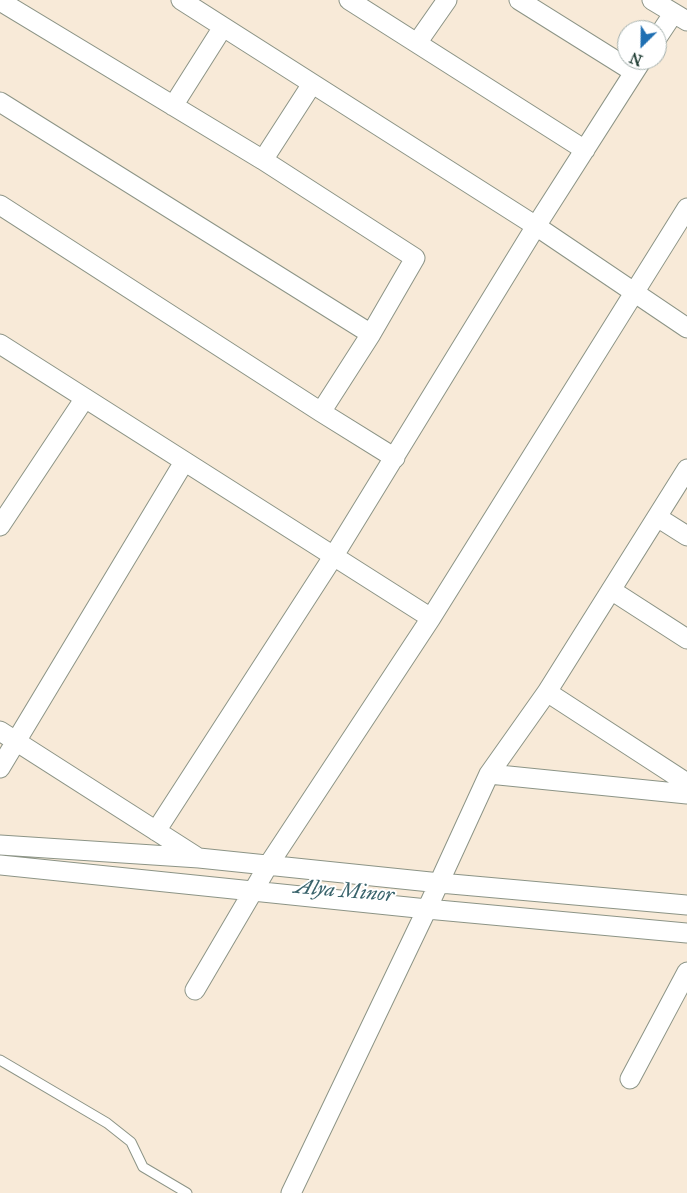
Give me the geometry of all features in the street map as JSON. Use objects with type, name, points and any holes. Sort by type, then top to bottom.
[{"type":"street","points":[[181,0],[536,226],[687,328]]},
{"type":"street","points":[[349,0],[585,150]]},
{"type":"street","points":[[417,43],[447,0]]},
{"type":"street","points":[[519,0],[617,54]]},
{"type":"street","points":[[652,0],[680,17],[667,29]]},
{"type":"street","points":[[1,6],[263,160],[415,258],[371,334],[321,412]]},
{"type":"street","points":[[173,106],[223,27]]},
{"type":"street","points":[[156,830],[333,558],[536,226],[635,70]]},
{"type":"street","points":[[263,160],[312,84]]},
{"type":"street","points":[[0,102],[371,334]]},
{"type":"street","points":[[0,204],[395,458]]},
{"type":"street","points":[[195,990],[269,864],[431,618],[687,208]]},
{"type":"street","points":[[0,344],[333,558],[431,618]]},
{"type":"street","points":[[0,526],[85,398]]},
{"type":"street","points":[[0,768],[184,462]]},
{"type":"street","points":[[292,1193],[440,882],[489,774],[547,692],[687,469]]},
{"type":"street","points":[[657,517],[687,536]]},
{"type":"street","points":[[611,590],[687,639]]},
{"type":"street","points":[[547,692],[687,783]]},
{"type":"street","points":[[0,731],[199,858]]},
{"type":"street","points":[[489,774],[687,794]]},
{"type":"street","points":[[0,845],[269,864],[687,905]]},
{"type":"street","points":[[0,865],[427,909],[687,933]]},
{"type":"street","points":[[630,1078],[687,972]]},
{"type":"lane","points":[[0,1060],[107,1122],[131,1142],[143,1167],[187,1193]]},
{"type":"water label","name":"Alya Minor","points":[[344,892]]}]
